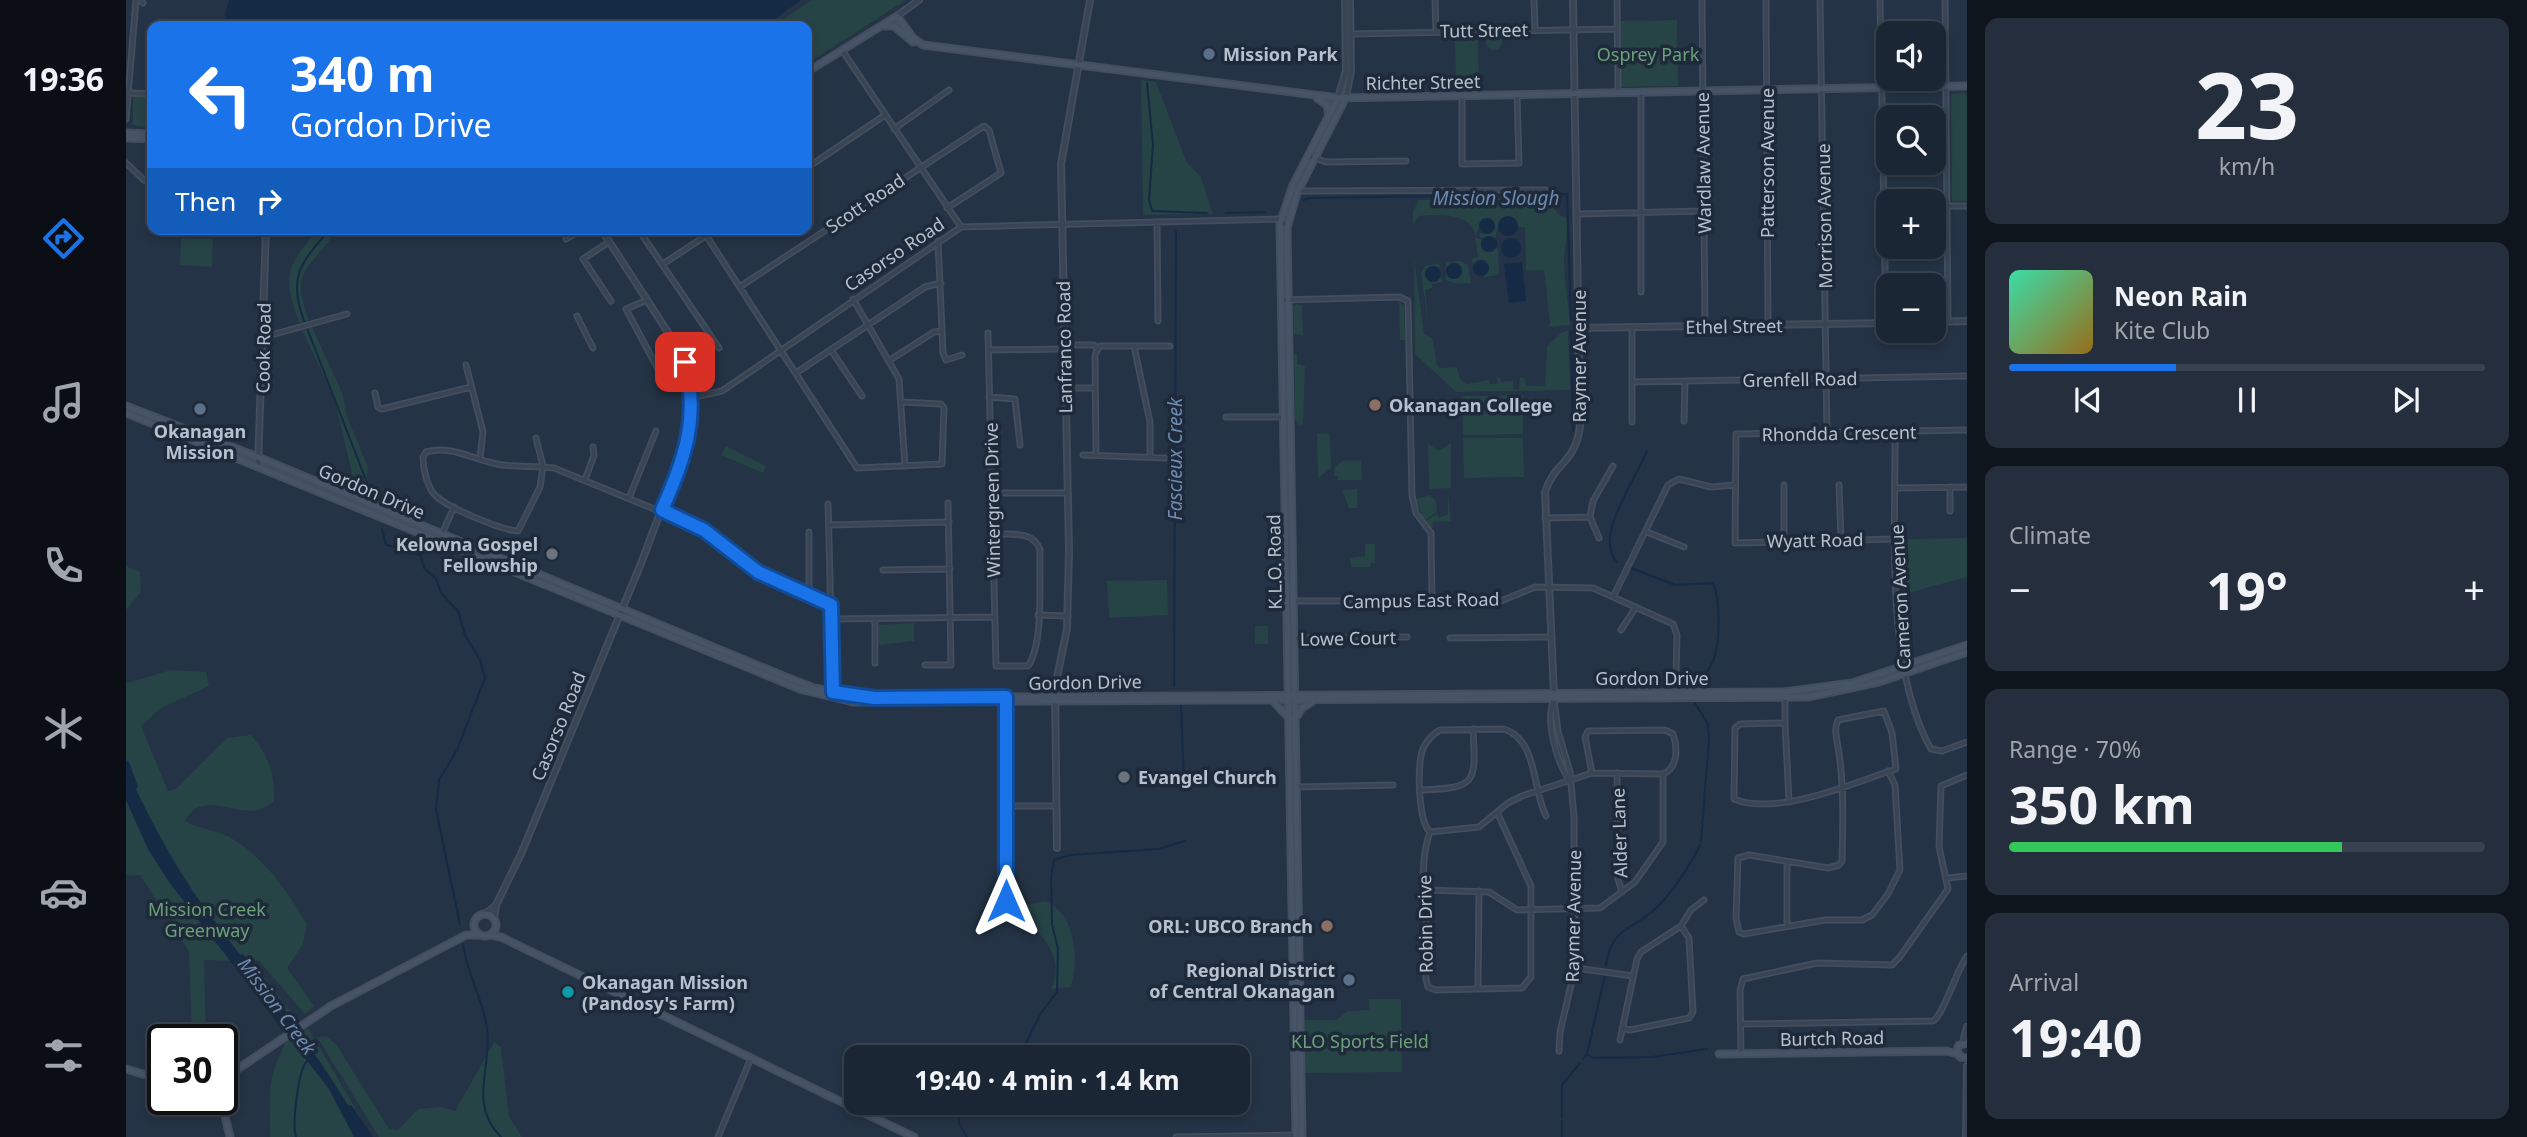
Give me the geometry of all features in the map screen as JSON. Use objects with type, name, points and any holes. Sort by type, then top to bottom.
[{"type":"main road","points":[[812,69],[897,16],[923,45]]},
{"type":"main road","points":[[879,27],[894,26],[923,45]]},
{"type":"main road","name":"Richter Street","points":[[923,45],[1315,96],[1876,88]]},
{"type":"main road","name":"Richter Street","points":[[1946,86],[1967,86]]},
{"type":"main road","points":[[1315,96],[1326,105],[1328,120]]},
{"type":"main road","name":"K.L.O. Road","points":[[1298,1136],[1292,416],[1287,226],[1298,191],[1338,97]]},
{"type":"main road","name":"K.L.O. Road","points":[[1292,601],[1284,417],[1280,222],[1346,97]]},
{"type":"main road","points":[[126,128],[135,134]]},
{"type":"main road","points":[[126,136],[147,135]]},
{"type":"main road","points":[[126,136],[147,136]]},
{"type":"main road","name":"Gordon Drive","points":[[126,406],[260,458],[800,689],[872,704],[1055,696],[1554,696]]},
{"type":"main road","name":"Gordon Drive","points":[[126,413],[620,612]]},
{"type":"main road","name":"Gordon Drive","points":[[1785,694],[1853,683],[1967,645]]},
{"type":"main road","name":"Gordon Drive","points":[[1006,700],[1055,703],[1785,694],[1808,697],[1903,674],[1967,652]]},
{"type":"main road","points":[[1273,694],[1293,678],[1312,694]]},
{"type":"main road","points":[[1273,701],[1294,719],[1302,708],[1315,701]]},
{"type":"main road","points":[[466,936],[474,923],[485,914],[495,923],[501,937]]},
{"type":"main road","points":[[474,923],[480,935]]},
{"type":"main road","points":[[490,935],[495,923]]},
{"type":"main road","points":[[238,1068],[306,1022],[466,936],[490,935],[501,937],[914,1137]]},
{"type":"main road","name":"Burtch Road","points":[[1719,1054],[1962,1050]]},
{"type":"main road","points":[[126,1069],[147,1075]]},
{"type":"main road","points":[[224,1115],[230,1137]]},
{"type":"street","points":[[897,16],[919,0]]},
{"type":"street","name":"Lanfranco Road","points":[[1057,848],[1055,696],[1068,616],[1061,164],[1090,0]]},
{"type":"street","name":"K.L.O. Road","points":[[1346,97],[1351,71],[1347,0]]},
{"type":"street","name":"K.L.O. Road","points":[[1338,97],[1346,71],[1347,0]]},
{"type":"street","points":[[1435,0],[1436,32]]},
{"type":"street","points":[[1534,0],[1535,29]]},
{"type":"street","name":"Raymer Avenue","points":[[1559,1051],[1560,1032],[1576,968],[1574,817],[1569,780],[1552,733],[1551,707],[1554,696],[1551,587],[1545,492],[1550,477],[1577,448],[1580,426],[1573,0]]},
{"type":"street","points":[[1617,0],[1618,93]]},
{"type":"street","name":"Wardlaw Avenue","points":[[1702,0],[1705,326]]},
{"type":"street","name":"Patterson Avenue","points":[[1766,0],[1768,326]]},
{"type":"street","name":"Morrison Avenue","points":[[1820,0],[1827,432]]},
{"type":"street","points":[[1880,0],[1880,21]]},
{"type":"street","points":[[1945,0],[1945,21]]},
{"type":"street","points":[[126,119],[140,1]]},
{"type":"street","name":"Tutt Street","points":[[1350,34],[1617,29]]},
{"type":"street","points":[[842,50],[961,227]]},
{"type":"street","points":[[1946,86],[1948,322],[1967,321]]},
{"type":"street","points":[[894,128],[949,90]]},
{"type":"street","points":[[1882,91],[1886,273]]},
{"type":"street","points":[[128,93],[147,94]]},
{"type":"street","points":[[1641,93],[1641,292]]},
{"type":"street","points":[[1462,96],[1462,164],[1519,163],[1517,95]]},
{"type":"street","points":[[812,165],[885,115]]},
{"type":"street","name":"Scott Road","points":[[741,286],[918,166],[984,126],[989,130],[1001,173],[947,208]]},
{"type":"street","points":[[1312,158],[1326,162],[1406,161]]},
{"type":"street","points":[[126,163],[144,180]]},
{"type":"street","points":[[1298,191],[1545,190]]},
{"type":"street","points":[[1948,206],[1967,206]]},
{"type":"street","points":[[1577,214],[1703,211]]},
{"type":"street","points":[[1157,222],[1158,321]]},
{"type":"street","points":[[1280,222],[1287,226]]},
{"type":"street","name":"Casorso Road","points":[[495,923],[496,905],[521,854],[662,510],[688,438],[690,398],[722,391],[961,227],[1062,223],[1280,222]]},
{"type":"street","name":"Cook Road","points":[[258,467],[266,235]]},
{"type":"street","points":[[566,239],[573,235]]},
{"type":"street","points":[[605,235],[649,299],[681,354],[690,398]]},
{"type":"street","points":[[642,235],[719,348]]},
{"type":"street","points":[[663,264],[706,235],[857,468],[942,464],[944,408],[937,402],[901,402]]},
{"type":"street","points":[[609,241],[583,259],[611,301]]},
{"type":"street","points":[[939,241],[944,357],[951,360],[961,355]]},
{"type":"street","points":[[796,373],[925,287],[941,283]]},
{"type":"street","points":[[1281,300],[1400,296],[1408,302],[1412,495],[1416,513],[1431,533],[1433,601]]},
{"type":"street","points":[[649,299],[626,309],[653,359],[660,381]]},
{"type":"street","points":[[853,299],[899,379],[905,466]]},
{"type":"street","points":[[264,337],[347,314]]},
{"type":"street","points":[[578,316],[593,348]]},
{"type":"street","name":"Ethel Street","points":[[1579,328],[1876,323]]},
{"type":"street","points":[[1632,327],[1632,422]]},
{"type":"street","points":[[889,361],[934,332],[942,331]]},
{"type":"street","name":"Wintergreen Drive","points":[[989,333],[996,666],[1028,666],[1033,658],[1038,615]]},
{"type":"street","points":[[1074,345],[1094,345],[1098,349]]},
{"type":"street","points":[[1098,349],[1100,346],[1170,346]]},
{"type":"street","points":[[1135,346],[1150,422],[1150,456]]},
{"type":"street","points":[[989,350],[1065,349]]},
{"type":"street","points":[[1096,455],[1095,388],[1098,349]]},
{"type":"street","points":[[831,350],[862,396]]},
{"type":"street","points":[[466,365],[483,432],[480,459]]},
{"type":"street","name":"Grenfell Road","points":[[1633,382],[1967,376]]},
{"type":"street","points":[[1684,421],[1685,382]]},
{"type":"street","points":[[374,393],[378,407],[382,409],[471,387]]},
{"type":"street","points":[[1065,388],[1095,388]]},
{"type":"street","points":[[989,397],[1015,399],[1020,445]]},
{"type":"street","points":[[1226,417],[1292,416]]},
{"type":"street","name":"Rhondda Crescent","points":[[1735,543],[1736,434],[1967,430]]},
{"type":"street","points":[[629,498],[656,431]]},
{"type":"street","name":"Cameron Avenue","points":[[1895,433],[1895,539],[1903,674],[1928,745],[1937,752],[1967,742]]},
{"type":"street","points":[[536,438],[543,466],[540,487],[518,531],[454,507],[437,497],[429,488],[423,457],[426,452],[450,449],[498,464],[543,466],[662,510],[704,530],[758,572],[831,605]]},
{"type":"street","points":[[585,480],[594,456],[593,447]]},
{"type":"street","points":[[1083,455],[1165,458]]},
{"type":"street","points":[[1599,538],[1590,517],[1593,501],[1613,466]]},
{"type":"street","points":[[1614,595],[1668,485],[1679,479],[1711,487],[1735,485]]},
{"type":"street","points":[[1784,485],[1784,541]]},
{"type":"street","points":[[1839,485],[1840,539]]},
{"type":"street","points":[[1895,488],[1967,486]]},
{"type":"street","points":[[1950,487],[1950,511]]},
{"type":"street","points":[[992,493],[1068,493]]},
{"type":"street","points":[[925,665],[951,665],[948,503]]},
{"type":"street","points":[[828,504],[833,695]]},
{"type":"street","points":[[441,536],[454,507]]},
{"type":"street","points":[[1545,518],[1590,517]]},
{"type":"street","points":[[829,525],[949,522]]},
{"type":"street","points":[[809,532],[809,596]]},
{"type":"street","points":[[1646,532],[1684,547]]},
{"type":"street","points":[[993,534],[1029,535],[1037,541],[1040,551],[1038,615],[1068,616]]},
{"type":"street","name":"Wyatt Road","points":[[1735,543],[1895,539]]},
{"type":"street","points":[[883,570],[950,569]]},
{"type":"street","name":"Campus East Road","points":[[1292,601],[1501,601],[1535,587],[1593,587],[1673,624],[1677,635],[1676,674]]},
{"type":"street","points":[[1621,630],[1636,607]]},
{"type":"street","points":[[831,619],[995,617]]},
{"type":"street","points":[[875,618],[875,663]]},
{"type":"street","name":"Lowe Court","points":[[1292,638],[1407,637]]},
{"type":"street","points":[[1450,638],[1552,637]]},
{"type":"street","points":[[1785,694],[1789,802]]},
{"type":"street","points":[[1006,700],[1006,901]]},
{"type":"street","points":[[1785,723],[1740,724],[1735,728],[1732,782],[1734,799],[1767,804],[1789,802],[1821,795],[1840,786],[1888,771],[1898,765],[1889,718],[1884,711],[1839,720],[1835,726],[1840,786],[1842,861],[1839,865],[1828,868],[1742,856],[1738,858],[1736,880],[1739,932],[1744,934],[1825,920],[1862,920],[1872,915],[1888,894],[1900,870],[1895,785],[1888,771]]},
{"type":"street","points":[[1421,790],[1460,789],[1467,782],[1475,765],[1473,729]]},
{"type":"street","points":[[1546,816],[1538,790],[1521,739],[1504,729],[1440,730],[1432,735],[1421,756],[1422,816],[1430,832],[1479,827],[1508,803],[1538,790],[1592,773],[1663,774],[1675,766],[1672,734],[1665,730],[1588,731],[1585,737],[1592,773]]},
{"type":"street","name":"Alder Lane","points":[[1617,773],[1618,880],[1622,892]]},
{"type":"street","points":[[1425,890],[1489,892],[1517,910],[1600,908],[1635,882],[1663,842],[1663,774]]},
{"type":"street","points":[[1741,1054],[1740,990],[1743,979],[1817,963],[1892,965],[1948,889],[1948,878],[1939,847],[1941,786],[1967,775]]},
{"type":"street","points":[[1294,787],[1393,785]]},
{"type":"street","points":[[1006,806],[1055,806]]},
{"type":"street","name":"Robin Drive","points":[[1430,832],[1425,844],[1425,979],[1428,987],[1436,990],[1522,988],[1528,984],[1531,976],[1528,876],[1497,812]]},
{"type":"street","points":[[1787,862],[1787,926]]},
{"type":"street","points":[[1948,878],[1967,876]]},
{"type":"street","points":[[1478,989],[1479,891]]},
{"type":"street","points":[[1619,1041],[1640,953],[1681,926],[1691,910],[1704,900]]},
{"type":"street","name":"Casorso Road","points":[[485,914],[496,905]]},
{"type":"street","points":[[1622,1028],[1630,1030],[1689,1018],[1693,1012],[1689,938],[1681,926]]},
{"type":"street","points":[[1741,1024],[1933,1021],[1940,1017],[1954,975],[1967,956]]},
{"type":"street","points":[[1576,968],[1633,976]]},
{"type":"street","points":[[1966,1137],[1966,1068],[1962,1050],[1967,1031]]},
{"type":"street","points":[[718,1137],[751,1057]]},
{"type":"street","points":[[1176,1137],[1298,1136]]},
{"type":"green space","points":[[812,0],[906,0],[813,60],[812,21],[787,21],[785,18]]},
{"type":"green space","name":"Osprey Park","points":[[1677,20],[1678,86],[1620,87],[1619,21]]},
{"type":"green space","points":[[1491,34],[1497,34],[1502,42],[1500,48],[1491,50],[1486,45],[1486,39]]},
{"type":"green space","points":[[1478,40],[1479,84],[1456,85],[1455,41]]},
{"type":"green space","points":[[1141,80],[1156,82],[1187,163],[1201,177],[1213,214],[1143,215]]},
{"type":"green space","points":[[133,89],[147,90],[147,127],[133,125]]},
{"type":"green space","points":[[1967,93],[1967,201],[1952,202],[1951,94]]},
{"type":"green space","points":[[1546,198],[1559,215],[1566,217],[1564,267],[1570,325],[1542,328],[1549,327],[1550,323],[1544,270],[1526,271],[1525,227],[1498,227],[1495,239],[1489,236],[1482,238],[1479,236],[1481,233],[1485,234],[1479,229],[1475,236],[1468,223],[1454,217],[1420,216],[1413,224],[1413,211],[1419,200]]},
{"type":"green space","points":[[313,235],[333,235],[302,278],[303,303],[309,320],[299,323],[289,282],[293,263]]},
{"type":"green space","points":[[1475,237],[1482,240],[1481,248],[1487,252],[1498,248],[1499,275],[1483,277],[1489,269],[1488,264],[1474,263],[1473,268],[1472,259],[1478,257]]},
{"type":"green space","points":[[181,238],[213,239],[212,267],[180,265]]},
{"type":"green space","points":[[1414,257],[1424,334],[1433,339],[1437,365],[1440,368],[1457,367],[1460,379],[1467,384],[1489,380],[1489,384],[1497,384],[1497,378],[1500,377],[1501,382],[1513,381],[1513,390],[1519,390],[1520,377],[1525,379],[1527,386],[1545,386],[1547,346],[1568,330],[1570,390],[1456,392],[1415,354]]},
{"type":"green space","points":[[1461,261],[1468,265],[1471,283],[1446,280],[1446,262]]},
{"type":"green space","points":[[1439,263],[1442,282],[1432,284],[1432,288],[1425,290],[1429,330],[1421,273],[1425,266]]},
{"type":"green space","points":[[1399,301],[1404,306],[1405,340],[1400,340]]},
{"type":"green space","points":[[1302,305],[1303,335],[1294,334],[1293,306]]},
{"type":"green space","points":[[312,327],[343,395],[346,414],[368,467],[367,478],[378,504],[357,494],[334,398],[302,330]]},
{"type":"green space","points":[[1294,354],[1297,354],[1297,364],[1305,366],[1303,424],[1298,425],[1295,420]]},
{"type":"green space","points":[[1523,395],[1523,434],[1463,435],[1463,396]]},
{"type":"green space","points":[[1327,433],[1330,436],[1331,468],[1318,478],[1317,434]]},
{"type":"green space","points":[[1463,438],[1523,438],[1524,477],[1464,478]]},
{"type":"green space","points":[[1428,443],[1438,451],[1451,443],[1451,488],[1429,489]]},
{"type":"green space","points":[[726,446],[766,466],[763,473],[721,455]]},
{"type":"green space","points":[[1342,461],[1361,461],[1362,480],[1338,480],[1338,476],[1334,476],[1334,468]]},
{"type":"green space","points":[[1357,489],[1358,508],[1349,508],[1342,490]]},
{"type":"green space","points":[[1448,493],[1451,521],[1433,522],[1432,529],[1425,522],[1437,513],[1439,518],[1448,514]]},
{"type":"green space","points":[[1430,495],[1436,501],[1437,512],[1424,521],[1416,499]]},
{"type":"green space","points":[[1967,538],[1967,577],[1904,594],[1901,539]]},
{"type":"green space","points":[[1365,544],[1375,544],[1375,563],[1371,563],[1370,567],[1351,567],[1350,558],[1365,556]]},
{"type":"green space","points":[[126,566],[140,572],[141,592],[126,610]]},
{"type":"green space","points":[[1167,580],[1168,615],[1109,618],[1107,581]]},
{"type":"green space","points":[[914,623],[914,641],[879,645],[879,625]]},
{"type":"green space","points":[[1255,626],[1268,626],[1268,644],[1255,644]]},
{"type":"green space","name":"Mission Creek Greenway","points":[[171,670],[206,672],[209,686],[161,708],[141,726],[168,791],[176,789],[227,738],[251,735],[270,766],[274,802],[264,808],[248,811],[208,805],[199,807],[185,821],[226,835],[254,855],[284,889],[307,925],[303,944],[287,968],[314,1006],[305,1014],[259,961],[252,961],[296,1018],[286,1025],[233,961],[204,960],[206,1024],[191,1024],[189,951],[140,875],[126,875],[126,683]]},
{"type":"green space","points":[[1045,901],[1063,916],[1073,938],[1075,963],[1071,987],[1051,989],[1055,976],[1053,955],[1021,906]]},
{"type":"green space","name":"KLO Sports Field","points":[[1369,999],[1401,999],[1402,1072],[1305,1073],[1304,1020],[1336,1020],[1348,1011],[1369,1010]]},
{"type":"green space","points":[[308,1028],[372,1137],[270,1137],[271,1086],[276,1064],[288,1039],[292,1043],[291,1040]]},
{"type":"green space","points":[[317,1037],[327,1037],[336,1044],[389,1129],[398,1130],[418,1109],[442,1107],[455,1111],[494,1042],[501,1047],[509,1116],[522,1137],[379,1137]]},
{"type":"water","points":[[229,0],[801,0],[772,21],[227,21],[225,14]]},
{"type":"water","points":[[1508,216],[1515,219],[1518,226],[1515,233],[1508,236],[1501,233],[1498,226],[1501,219]]},
{"type":"water","points":[[1484,218],[1490,218],[1495,226],[1493,232],[1484,234],[1479,229],[1479,223]]},
{"type":"water","points":[[1486,236],[1492,236],[1497,244],[1495,250],[1486,252],[1481,247],[1481,241]]},
{"type":"water","points":[[1511,238],[1518,241],[1521,248],[1518,255],[1511,258],[1504,255],[1501,248],[1504,241]]},
{"type":"water","points":[[1478,260],[1484,260],[1489,268],[1487,274],[1478,276],[1473,271],[1473,265]]},
{"type":"water","points":[[1522,262],[1526,301],[1509,303],[1504,264]]},
{"type":"water","points":[[1451,263],[1457,263],[1462,271],[1460,277],[1451,279],[1446,274],[1446,268]]},
{"type":"water","points":[[1430,266],[1436,266],[1441,274],[1439,280],[1430,282],[1425,277],[1425,271]]},
{"type":"water","name":"Mission Creek","points":[[126,768],[162,839],[193,891],[310,1048],[349,1106],[366,1137],[354,1137],[329,1089],[169,882],[148,849],[126,800]]},
{"type":"waterway","name":"Fascieux Creek","points":[[1147,83],[1153,145],[1149,200],[1152,211],[1207,213]]},
{"type":"waterway","name":"Mission Slough","points":[[1303,200],[1567,194],[1571,320]]},
{"type":"waterway","name":"Mission Slough","points":[[1226,213],[1265,212]]},
{"type":"waterway","name":"Fascieux Creek","points":[[1174,686],[1176,231]]},
{"type":"waterway","points":[[304,321],[299,305],[297,280],[305,260],[325,235]]},
{"type":"waterway","points":[[307,328],[371,493]]},
{"type":"waterway","name":"Mission Slough","points":[[1571,331],[1573,431]]},
{"type":"waterway","name":"Mission Slough","points":[[1617,562],[1611,551],[1613,523],[1647,451]]},
{"type":"waterway","points":[[382,529],[386,545],[408,549],[421,556],[424,568],[436,579],[442,594],[458,611],[465,635],[480,660],[485,678],[457,750],[439,780],[436,810],[460,924]]},
{"type":"waterway","name":"Mission Slough","points":[[1631,568],[1675,585],[1713,583],[1716,591],[1718,638],[1714,659],[1697,685]]},
{"type":"waterway","name":"Mission Slough","points":[[1694,702],[1707,722],[1709,738],[1701,842]]},
{"type":"waterway","name":"Fascieux Creek","points":[[1181,705],[1184,786]]},
{"type":"waterway","name":"Mission Creek","points":[[126,764],[134,786]]},
{"type":"waterway","name":"Fascieux Creek","points":[[1025,1045],[1041,1013],[1057,992],[1058,949],[1052,924],[1051,877],[1054,860],[1070,855],[1158,849],[1185,841]]},
{"type":"waterway","name":"Mission Slough","points":[[1606,965],[1618,937],[1661,903],[1680,879],[1700,845]]},
{"type":"waterway","points":[[463,944],[487,1028],[483,1099],[491,1125],[501,1137]]},
{"type":"waterway","name":"Mission Creek","points":[[242,958],[312,1052]]},
{"type":"waterway","name":"Mission Slough","points":[[1583,1059],[1587,1054],[1605,975]]},
{"type":"waterway","points":[[1587,1054],[1593,1058],[1652,1057],[1707,1049]]},
{"type":"waterway","points":[[296,1137],[297,1098],[301,1075],[307,1061]]},
{"type":"waterway","name":"Mission Slough","points":[[1562,1118],[1562,1085],[1580,1063]]},
{"type":"waterway","name":"Mission Creek","points":[[350,1109],[369,1137]]},
{"type":"waterway","name":"Fascieux Creek","points":[[959,1115],[959,1123],[967,1137]]},
{"type":"waterway","name":"Mission Slough","points":[[1562,1121],[1562,1137]]},
{"type":"place","name":"Mission Park","points":[[1209,54]]},
{"type":"place","name":"Okanagan College","points":[[1375,405]]},
{"type":"place","name":"Okanagan Mission","points":[[200,409]]},
{"type":"place","name":"Kelowna Gospel Fellowship","points":[[552,554]]},
{"type":"place","name":"Evangel Church","points":[[1124,777]]},
{"type":"place","name":"ORL: UBCO Branch","points":[[1327,926]]},
{"type":"place","name":"Regional District of Central Okanagan","points":[[1349,980]]},
{"type":"place","name":"Okanagan Mission (Pandosy's Farm)","points":[[568,992]]},
{"type":"route","points":[[685,362],[692,398],[690,433],[677,476],[662,510],[704,530],[758,572],[831,605],[833,692],[874,698],[1006,697],[1006,901]]}]
